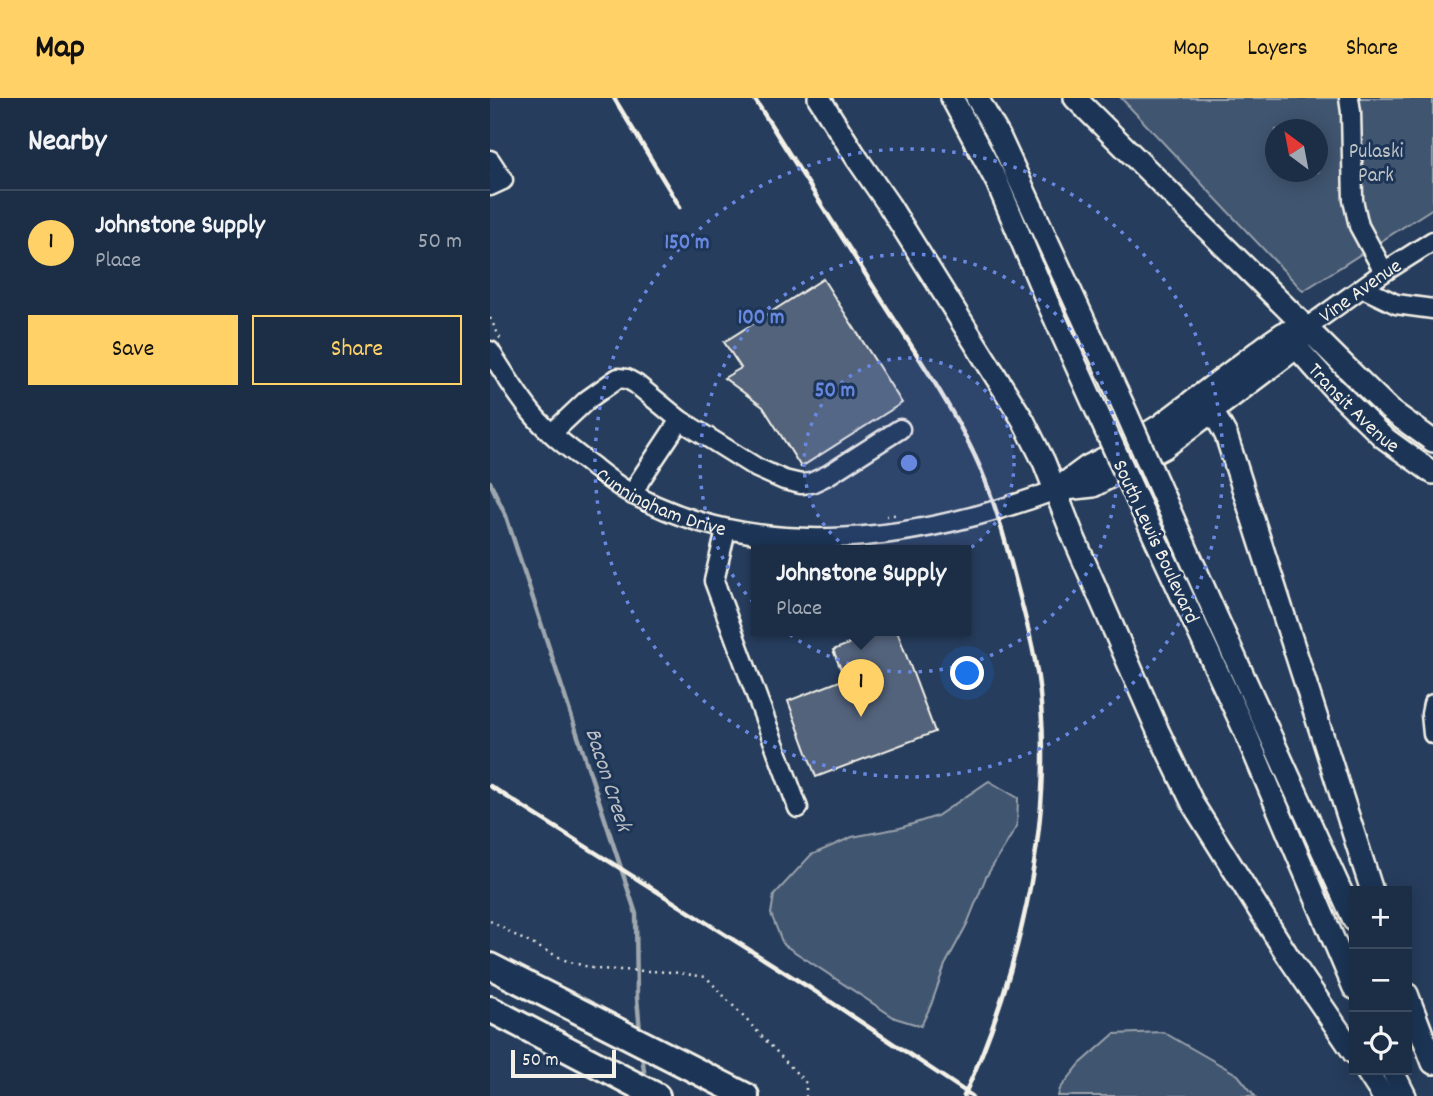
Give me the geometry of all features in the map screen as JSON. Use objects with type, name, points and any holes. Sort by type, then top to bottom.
[{"type":"highway","points":[[496,969],[746,1096]]},
{"type":"highway","points":[[496,1012],[657,1096]]},
{"type":"main road","points":[[819,98],[1023,420],[1056,490],[1129,666],[1194,806],[1288,956],[1349,1046]]},
{"type":"main road","name":"South Lewis Boulevard","points":[[952,98],[997,182],[1046,301],[1244,729],[1349,976]]},
{"type":"main road","name":"South Lewis Boulevard","points":[[977,98],[999,136],[1123,405],[1349,909]]},
{"type":"main road","points":[[1056,490],[1093,486],[1165,447],[1212,412],[1296,336],[1075,98]]},
{"type":"main road","name":"Cunningham Drive","points":[[1056,490],[1087,467],[1161,425],[1252,356],[1296,336]]},
{"type":"main road","name":"Transit Avenue","points":[[1296,336],[1433,441]]},
{"type":"main road","name":"Transit Avenue","points":[[1296,336],[1334,388],[1383,437],[1433,473]]},
{"type":"main road","points":[[1192,401],[1203,404],[1212,412],[1226,435],[1371,886]]},
{"type":"main road","points":[[1412,1007],[1433,1063]]},
{"type":"main road","points":[[1412,1039],[1433,1078]]},
{"type":"main road","points":[[1369,1075],[1384,1096]]},
{"type":"main road","points":[[1394,1075],[1405,1096]]},
{"type":"street","points":[[1349,98],[1353,200],[1359,226],[1384,272]]},
{"type":"street","points":[[490,160],[503,180],[490,186]]},
{"type":"street","name":"Vine Avenue","points":[[1296,336],[1384,272],[1433,241]]},
{"type":"street","points":[[1363,288],[1396,304],[1433,309]]},
{"type":"street","name":"Cunningham Drive","points":[[496,345],[511,385],[533,414],[564,445],[633,495],[667,511],[726,530],[795,538],[854,537],[887,533],[937,526],[1056,490]]},
{"type":"street","points":[[552,433],[587,400],[618,378],[636,384],[680,419],[757,468],[801,484],[811,483],[828,475],[900,429]]},
{"type":"street","points":[[633,495],[680,419]]},
{"type":"street","points":[[726,530],[714,581],[798,808]]},
{"type":"street","points":[[1433,704],[1433,734]]},
{"type":"path","points":[[490,318],[496,345]]},
{"type":"path","points":[[881,517],[909,514]]},
{"type":"path","points":[[490,921],[567,961],[596,970],[672,972],[706,977],[806,1083],[806,1096]]},
{"type":"green space","name":"Pulaski Park","points":[[1121,98],[1433,98],[1433,208],[1303,291]]},
{"type":"green space","points":[[989,781],[1018,798],[1017,826],[986,877],[967,924],[945,965],[921,1026],[895,1018],[783,944],[771,914],[774,895],[811,855],[852,837],[900,828],[937,816]]},
{"type":"green space","points":[[1163,1032],[1238,1075],[1255,1096],[1058,1096],[1060,1089],[1080,1064],[1114,1034]]},
{"type":"building","points":[[823,279],[902,403],[801,467],[763,407],[724,378],[741,368],[724,342]]},
{"type":"building","points":[[869,636],[899,636],[935,732],[816,777],[788,701],[845,679],[833,650]]},
{"type":"waterway","name":"Bacon Creek","points":[[490,482],[506,516],[636,914],[640,1031]]},
{"type":"waterway","name":"Bacon Creek","points":[[642,1054],[645,1080]]},
{"type":"railway","points":[[614,98],[680,207]]},
{"type":"railway","points":[[754,98],[932,378],[974,454],[1002,531],[1034,657],[1041,705],[1043,754],[1041,804],[1027,905],[1000,1004],[964,1096]]},
{"type":"railway","points":[[490,786],[813,990],[972,1096]]},
{"type":"place","name":"Johnstone Supply","points":[[861,717]]}]
